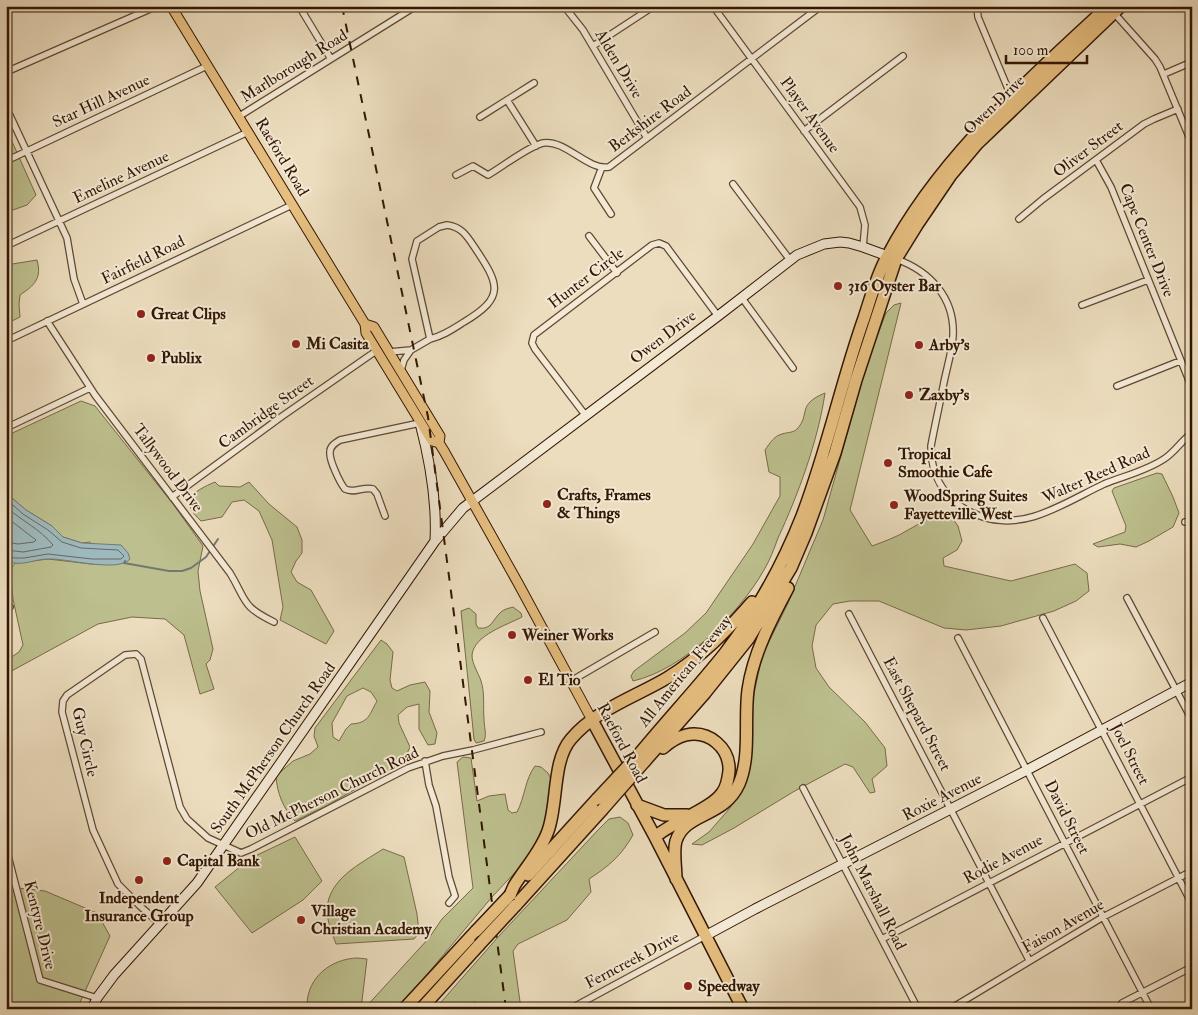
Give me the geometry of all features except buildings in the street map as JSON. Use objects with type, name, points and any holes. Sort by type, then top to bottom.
[{"type":"highway","name":"Owen Drive","points":[[891,258],[915,209],[952,160],[1011,96],[1114,8]]},
{"type":"highway","name":"Owen Drive","points":[[891,258],[951,175],[977,144],[1114,8]]},
{"type":"highway","name":"All American Freeway","points":[[404,1009],[476,931],[600,805],[735,656],[749,638],[791,568],[806,533],[834,453],[891,258]]},
{"type":"highway","name":"All American Freeway","points":[[643,757],[724,653],[753,612],[772,580],[798,526],[816,476],[852,351],[872,294],[891,258]]},
{"type":"highway","points":[[637,805],[664,815],[689,819],[718,809],[732,796],[742,777],[744,767],[748,689],[755,661],[770,624],[811,539],[825,499],[834,453]]},
{"type":"highway","points":[[514,893],[548,833],[552,821],[561,759],[569,741],[592,720],[656,685],[701,654],[731,627],[772,580]]},
{"type":"highway","name":"Raeford Road","points":[[592,720],[655,837],[743,1009]]},
{"type":"highway","points":[[643,757],[683,736],[695,734],[704,736],[718,744],[729,759],[727,785],[722,794],[666,835],[655,837]]},
{"type":"highway","name":"All American Freeway","points":[[421,1009],[479,945],[514,893],[600,805]]},
{"type":"highway","points":[[676,879],[675,848],[681,832],[689,819]]},
{"type":"main road","name":"Raeford Road","points":[[171,6],[366,324],[366,333],[420,423],[432,441],[439,443]]},
{"type":"main road","name":"Owen Drive","points":[[473,501],[790,260],[806,250],[824,244],[849,243],[891,258]]},
{"type":"main road","name":"Raeford Road","points":[[366,324],[374,327],[440,436],[439,443],[473,501],[592,720]]},
{"type":"main road","points":[[420,423],[427,449],[436,522],[435,541]]},
{"type":"main road","name":"South McPherson Church Road","points":[[92,1009],[97,998],[114,975],[198,883],[435,541],[463,508],[473,501]]},
{"type":"main road","name":"Roxie Avenue","points":[[705,936],[1027,770],[1192,682]]},
{"type":"street","points":[[6,72],[157,6]]},
{"type":"street","points":[[299,6],[332,59]]},
{"type":"street","name":"Marlborough Road","points":[[238,117],[416,6]]},
{"type":"street","name":"Alden Drive","points":[[564,6],[575,19],[592,46],[647,138]]},
{"type":"street","points":[[592,46],[654,6]]},
{"type":"street","name":"Player Avenue","points":[[713,6],[860,206],[865,225],[863,247]]},
{"type":"street","name":"Berkshire Road","points":[[536,146],[544,143],[556,144],[602,167],[605,168],[612,165],[821,6]]},
{"type":"street","points":[[976,6],[978,17],[1011,96]]},
{"type":"street","points":[[1114,8],[1155,59],[1164,74],[1192,144]]},
{"type":"street","points":[[804,131],[903,56]]},
{"type":"street","points":[[1164,74],[1192,62]]},
{"type":"street","name":"Star Hill Avenue","points":[[6,162],[207,66]]},
{"type":"street","points":[[480,117],[534,83]]},
{"type":"street","points":[[456,176],[473,166],[488,175],[536,146],[507,100]]},
{"type":"street","points":[[6,107],[67,238],[74,279],[83,304]]},
{"type":"street","name":"Oliver Street","points":[[1019,219],[1146,123],[1178,109]]},
{"type":"street","name":"Emeline Avenue","points":[[6,246],[248,132]]},
{"type":"street","name":"Cape Center Drive","points":[[1096,160],[1111,187],[1192,388]]},
{"type":"street","points":[[602,167],[594,188],[611,214]]},
{"type":"street","points":[[733,184],[790,260]]},
{"type":"street","name":"Fairfield Road","points":[[6,341],[292,205]]},
{"type":"street","points":[[401,370],[404,360],[412,350],[430,339],[440,337],[479,313],[492,299],[494,289],[492,274],[467,235],[453,226],[439,227],[417,241],[412,259],[430,339]]},
{"type":"street","points":[[589,236],[617,273]]},
{"type":"street","name":"Hunter Circle","points":[[586,416],[535,350],[532,339],[536,332],[652,245],[663,244],[718,316]]},
{"type":"street","name":"Walter Reed Road","points":[[891,258],[913,265],[932,281],[943,295],[950,314],[953,336],[931,446],[931,462],[943,489],[957,504],[965,509],[974,514],[1002,521],[1015,521],[1036,516],[1155,464],[1170,454],[1192,433]]},
{"type":"street","points":[[1082,305],[1148,280]]},
{"type":"street","points":[[742,298],[793,368]]},
{"type":"street","name":"Tallywood Drive","points":[[47,321],[90,388],[230,573],[247,605],[255,613],[274,622]]},
{"type":"street","points":[[389,352],[412,350]]},
{"type":"street","name":"Cambridge Street","points":[[172,497],[281,417],[376,351]]},
{"type":"street","points":[[1117,386],[1180,361]]},
{"type":"street","points":[[6,428],[90,388]]},
{"type":"street","points":[[385,516],[377,494],[372,488],[352,492],[345,489],[330,458],[330,450],[340,440],[420,423]]},
{"type":"street","points":[[1127,598],[1192,720]]},
{"type":"street","name":"East Shepard Street","points":[[849,614],[1029,960]]},
{"type":"street","name":"Joel Street","points":[[1043,618],[1192,904]]},
{"type":"street","points":[[571,681],[655,632]]},
{"type":"street","name":"David Street","points":[[958,638],[1151,1009]]},
{"type":"street","name":"Guy Circle","points":[[160,924],[118,884],[93,830],[62,712],[63,701],[67,695],[125,654],[132,653],[139,656],[180,807],[187,819],[198,830],[208,838],[224,844]]},
{"type":"street","name":"Old McPherson Church Road","points":[[224,844],[238,852],[245,852],[366,788],[425,761],[542,732]]},
{"type":"street","points":[[425,761],[429,785],[436,806],[449,877],[455,896],[448,903]]},
{"type":"street","name":"Rodie Avenue","points":[[882,939],[1064,842],[1192,777]]},
{"type":"street","name":"John Marshall Road","points":[[803,788],[918,1009]]},
{"type":"street","name":"Kentyre Drive","points":[[6,848],[40,980],[97,998]]},
{"type":"street","name":"Faison Avenue","points":[[950,1009],[1103,917],[1192,871]]},
{"type":"street","name":"Ferncreek Drive","points":[[570,1009],[705,936]]},
{"type":"street","points":[[1122,1003],[1192,967]]},
{"type":"green space","points":[[6,128],[36,195],[27,205],[10,211],[6,215]]},
{"type":"green space","points":[[37,260],[38,276],[30,288],[20,295],[20,317],[6,324],[6,265]]},
{"type":"green space","points":[[901,303],[850,510],[872,546],[895,537],[931,517],[947,511],[958,526],[962,541],[957,550],[943,558],[944,566],[1011,581],[1075,564],[1087,573],[1089,591],[1076,601],[1054,611],[1001,626],[966,630],[944,628],[879,601],[850,601],[833,604],[816,625],[812,646],[816,668],[829,687],[865,722],[885,748],[887,766],[872,779],[875,792],[870,793],[853,767],[845,764],[702,845],[692,844],[709,832],[730,808],[745,783],[752,703],[762,656],[788,603],[823,520],[867,363],[886,313],[894,305]]},
{"type":"green space","points":[[825,393],[818,430],[800,486],[770,558],[753,587],[725,622],[690,653],[652,675],[633,681],[631,676],[634,671],[685,633],[706,613],[753,544],[780,496],[780,477],[769,472],[765,450],[777,436],[797,429],[810,402]]},
{"type":"green space","points":[[81,401],[95,406],[173,504],[203,546],[198,571],[200,591],[213,649],[210,660],[206,664],[214,689],[200,694],[184,635],[165,619],[132,617],[98,624],[6,674],[7,660],[19,652],[23,645],[13,599],[10,570],[15,563],[48,559],[103,564],[90,542],[82,543],[63,537],[52,526],[26,510],[6,493],[6,436]]},
{"type":"green space","points":[[1157,473],[1162,474],[1179,513],[1173,527],[1136,547],[1120,544],[1098,547],[1093,544],[1125,532],[1126,526],[1112,491],[1114,488]]},
{"type":"green space","points":[[215,482],[219,486],[240,487],[249,482],[269,504],[297,527],[302,540],[302,553],[291,572],[297,582],[311,590],[334,631],[326,644],[280,620],[283,607],[272,540],[259,511],[244,500],[232,502],[222,517],[201,521],[194,514],[190,502],[192,497],[201,489]]},
{"type":"green space","points":[[513,607],[521,613],[522,617],[485,636],[474,648],[472,655],[482,686],[485,733],[484,741],[476,743],[474,739],[461,611],[469,608],[476,614],[478,628],[483,628],[489,626],[502,611]]},
{"type":"green space","points":[[381,640],[393,652],[390,680],[392,688],[397,691],[410,685],[425,682],[430,691],[429,712],[437,733],[435,744],[428,745],[419,729],[419,704],[407,707],[398,715],[399,723],[410,747],[403,762],[326,806],[295,821],[281,800],[276,776],[293,761],[310,754],[318,747],[314,736],[315,728]],"holes":[[[363,688],[371,692],[377,701],[368,717],[362,722],[351,724],[339,741],[333,737],[332,723],[347,696]]]},
{"type":"green space","points":[[463,757],[471,758],[477,801],[489,796],[505,794],[508,810],[512,813],[517,812],[527,782],[535,766],[541,767],[548,773],[552,781],[544,825],[532,850],[522,865],[492,897],[398,1009],[364,1009],[429,938],[442,919],[473,888],[457,762]]},
{"type":"green space","points":[[620,817],[628,823],[633,835],[614,860],[589,879],[591,892],[567,920],[518,944],[513,951],[521,1009],[481,1009],[475,1002],[465,1009],[435,1009],[498,937],[598,830],[609,819]]},
{"type":"green space","points":[[295,837],[322,881],[303,900],[252,933],[215,887],[251,858]]},
{"type":"green space","points":[[383,849],[404,857],[417,914],[419,933],[414,939],[336,944],[327,914],[329,899],[333,890],[339,881],[355,867]]},
{"type":"green space","points":[[6,881],[8,887],[45,891],[97,913],[110,936],[77,1009],[6,1009]]},
{"type":"green space","points":[[357,958],[367,959],[361,1009],[333,1009],[307,1004],[308,994],[316,978],[323,971],[338,962]]},
{"type":"water","points":[[6,493],[26,510],[52,526],[63,537],[82,543],[121,545],[128,553],[130,559],[115,565],[56,559],[21,563],[6,560]]},
{"type":"waterway","points":[[125,561],[124,563],[169,571],[182,571],[191,568],[206,557],[218,539]]},
{"type":"railway","points":[[342,6],[428,417],[506,1009]]},
{"type":"place","name":"316 Oyster Bar","points":[[838,286]]},
{"type":"place","name":"Great Clips","points":[[141,314]]},
{"type":"place","name":"Mi Casita","points":[[296,344]]},
{"type":"place","name":"Arby's","points":[[919,345]]},
{"type":"place","name":"Publix","points":[[151,358]]},
{"type":"place","name":"Zaxby's","points":[[909,395]]},
{"type":"place","name":"Tropical Smoothie Cafe","points":[[888,463]]},
{"type":"place","name":"Crafts, Frames & Things","points":[[547,504]]},
{"type":"place","name":"WoodSpring Suites Fayetteville West","points":[[894,505]]},
{"type":"place","name":"Weiner Works","points":[[512,635]]},
{"type":"place","name":"El Tio","points":[[528,680]]},
{"type":"place","name":"Capital Bank","points":[[167,861]]},
{"type":"place","name":"Independent Insurance Group","points":[[139,880]]},
{"type":"place","name":"Village Christian Academy","points":[[301,920]]},
{"type":"place","name":"Speedway","points":[[688,986]]}]
